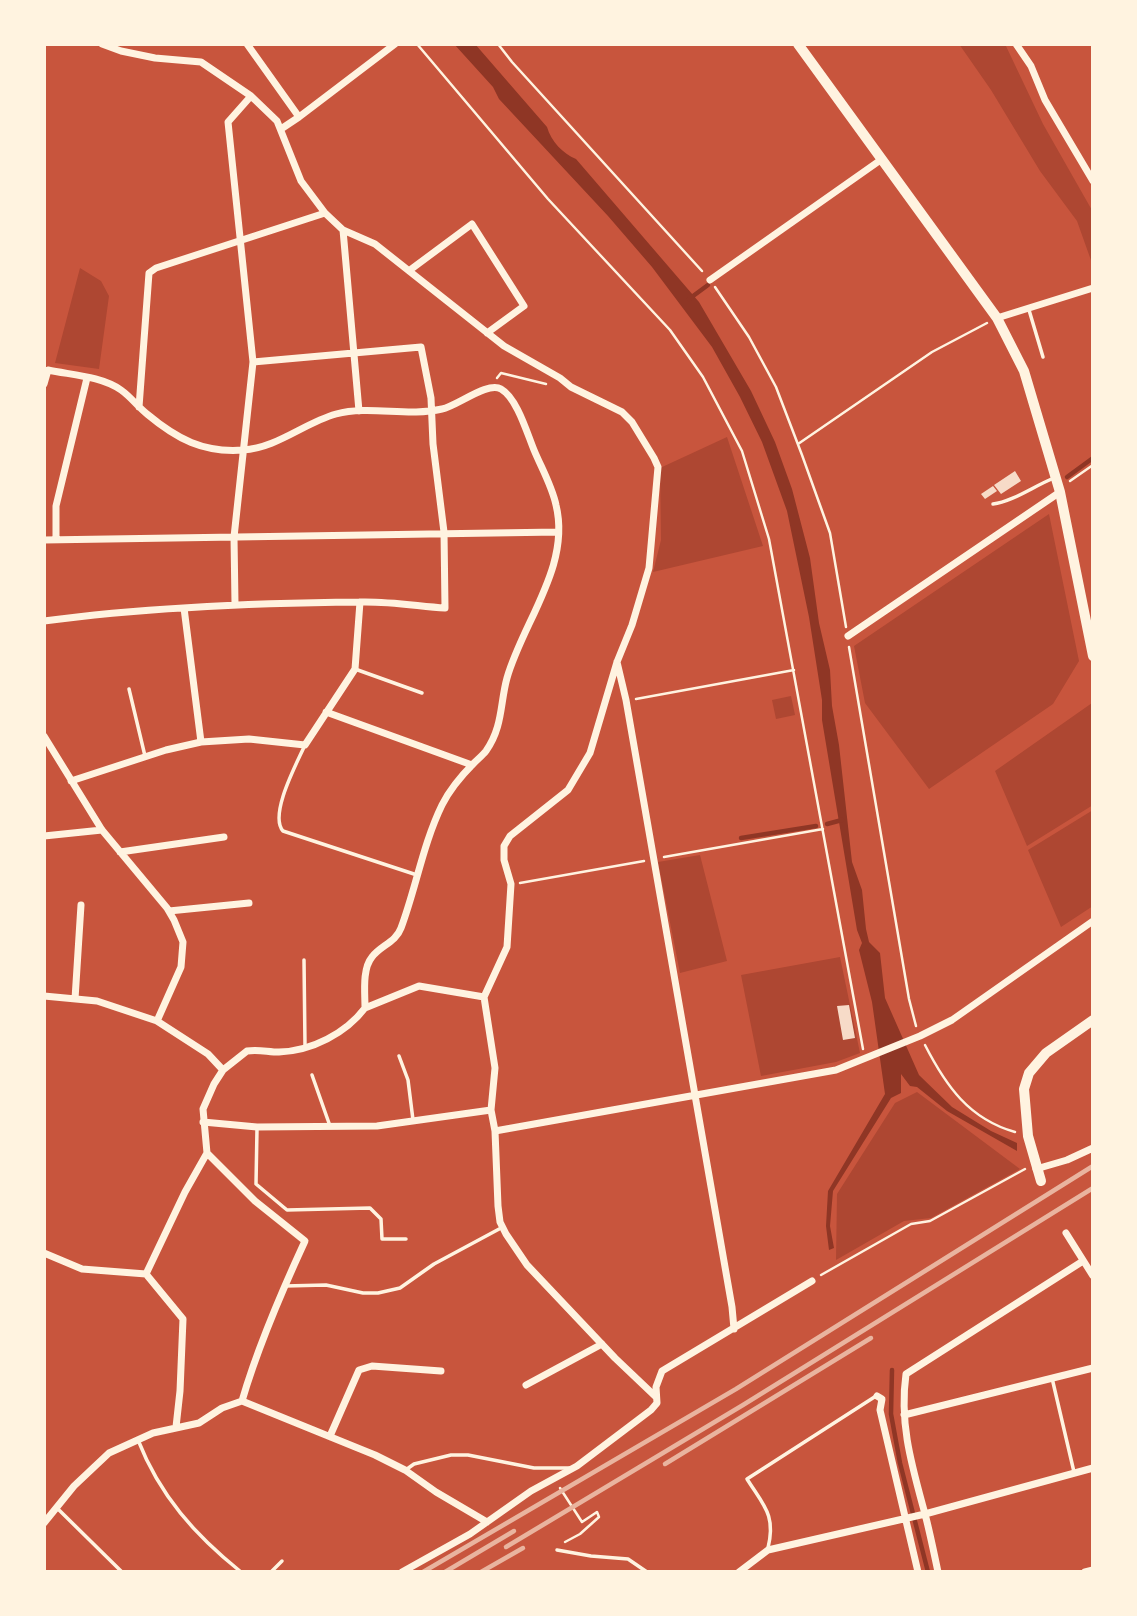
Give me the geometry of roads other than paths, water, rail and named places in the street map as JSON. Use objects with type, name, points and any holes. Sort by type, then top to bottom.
[{"type":"street","points":[[102,44],[155,58],[201,62],[251,96],[277,121],[296,171],[324,213],[343,230],[375,244],[504,346],[560,377],[571,387],[622,412],[632,422],[658,467],[649,568],[590,753],[568,790],[510,836],[504,846],[504,860],[511,884],[507,947],[484,997],[495,1068],[491,1110],[495,1131],[498,1206],[503,1228],[527,1265],[656,1398]]},
{"type":"street","points":[[247,44],[299,117]]},
{"type":"street","points":[[281,129],[396,44]]},
{"type":"street","points":[[798,44],[997,318],[1024,371],[1060,490],[1093,656]]},
{"type":"street","points":[[1016,44],[1031,66],[1053,114],[1093,181]]},
{"type":"street","points":[[235,604],[234,537],[253,362],[229,122],[251,96]]},
{"type":"street","points":[[710,281],[882,159]]},
{"type":"street","points":[[139,407],[149,273],[156,268],[324,213]]},
{"type":"street","points":[[410,270],[472,224],[524,306],[486,333]]},
{"type":"street","points":[[343,230],[359,411]]},
{"type":"street","points":[[997,318],[1093,288]]},
{"type":"street","points":[[44,621],[118,611],[235,604],[360,602],[445,608],[444,532],[433,444],[433,411],[421,347],[253,362]]},
{"type":"street","points":[[44,384],[48,370],[102,381],[121,390],[179,439],[197,446],[245,450],[279,439],[318,419],[359,411],[433,411],[446,408],[491,386],[501,389],[517,407],[557,505],[556,554],[507,679],[500,721],[486,752],[453,786],[443,804],[431,830],[400,933],[371,958],[366,977],[365,1008]]},
{"type":"street","points":[[56,540],[56,506],[87,378]]},
{"type":"street","points":[[848,636],[1060,490]]},
{"type":"street","points":[[44,540],[558,532]]},
{"type":"street","points":[[71,781],[145,756],[201,742],[249,739],[304,745],[355,669],[360,602]]},
{"type":"street","points":[[184,608],[201,742]]},
{"type":"street","points":[[617,662],[626,701],[734,1329]]},
{"type":"street","points":[[326,712],[472,765]]},
{"type":"street","points":[[44,736],[102,830],[169,911],[183,942],[181,967],[157,1021]]},
{"type":"street","points":[[44,836],[102,830]]},
{"type":"street","points":[[120,852],[223,837]]},
{"type":"street","points":[[169,911],[249,903]]},
{"type":"street","points":[[75,999],[81,905]]},
{"type":"street","points":[[495,1131],[836,1070],[953,1020],[1093,921]]},
{"type":"street","points":[[146,1274],[207,1153],[203,1109],[223,1070],[247,1051],[281,1052],[305,1046],[345,1030],[365,1008],[419,986],[484,997]]},
{"type":"street","points":[[44,996],[97,1001],[157,1021],[208,1054],[223,1070]]},
{"type":"street","points":[[1041,1181],[1028,1136],[1024,1089],[1029,1073],[1046,1053],[1093,1020]]},
{"type":"street","points":[[203,1122],[257,1127],[377,1126],[491,1110]]},
{"type":"street","points":[[1036,1166],[1067,1160],[1093,1148]]},
{"type":"street","points":[[207,1153],[255,1200],[305,1241],[251,1369],[242,1401]]},
{"type":"street","points":[[1066,1233],[1088,1264],[1093,1276]]},
{"type":"street","points":[[44,1253],[82,1269],[146,1274],[183,1319],[176,1427]]},
{"type":"street","points":[[938,1572],[925,1514],[911,1469],[904,1415],[906,1374],[1088,1264]]},
{"type":"street","points":[[402,1572],[487,1522],[531,1491],[572,1469],[651,1410],[657,1403],[656,1387],[662,1371],[813,1281]]},
{"type":"street","points":[[526,1385],[602,1343]]},
{"type":"street","points":[[330,1436],[359,1370],[372,1366],[441,1371]]},
{"type":"street","points":[[904,1415],[1093,1368]]},
{"type":"street","points":[[877,1396],[882,1399],[880,1410],[918,1572]]},
{"type":"street","points":[[44,1523],[74,1486],[109,1453],[176,1427],[199,1423],[222,1408],[242,1401],[405,1470],[487,1522]]},
{"type":"street","points":[[739,1572],[768,1550],[925,1514],[1093,1468]]},
{"type":"street","points":[[1085,1572],[1093,1570]]},
{"type":"lane","points":[[1029,308],[1043,357]]},
{"type":"lane","points":[[993,504],[1006,502],[1029,487],[1056,477]]},
{"type":"lane","points":[[355,669],[422,693]]},
{"type":"lane","points":[[129,689],[145,756]]},
{"type":"lane","points":[[304,745],[279,809],[278,820],[283,831],[417,875]]},
{"type":"lane","points":[[303,960],[305,1046]]},
{"type":"lane","points":[[399,1056],[408,1080],[413,1120]]},
{"type":"lane","points":[[312,1076],[330,1126]]},
{"type":"lane","points":[[257,1127],[256,1184],[287,1210],[370,1208],[381,1219],[382,1239],[406,1239]]},
{"type":"lane","points":[[284,1286],[326,1285],[363,1293],[400,1288],[434,1265],[503,1228]]},
{"type":"lane","points":[[1052,1378],[1074,1473]]},
{"type":"lane","points":[[768,1550],[772,1524],[747,1479],[877,1396]]},
{"type":"lane","points":[[138,1440],[144,1456],[185,1521],[241,1572]]},
{"type":"lane","points":[[405,1470],[414,1464],[451,1455],[468,1455],[534,1468],[572,1469]]},
{"type":"lane","points":[[57,1507],[122,1572]]},
{"type":"lane","points":[[557,1550],[628,1559],[648,1572]]},
{"type":"lane","points":[[271,1572],[282,1561]]},
{"type":"waterway","points":[[689,299],[708,285]]},
{"type":"waterway","points":[[1067,477],[1093,458]]},
{"type":"waterway","points":[[827,824],[842,820]]},
{"type":"waterway","points":[[741,838],[816,826]]},
{"type":"waterway","points":[[892,1370],[891,1414],[900,1463],[928,1572]]},
{"type":"railway","points":[[423,1572],[736,1389],[1093,1166]]},
{"type":"railway","points":[[506,1547],[743,1405],[1093,1188]]},
{"type":"railway","points":[[665,1464],[871,1338]]},
{"type":"railway","points":[[445,1572],[514,1531]]},
{"type":"railway","points":[[481,1572],[523,1548]]}]
